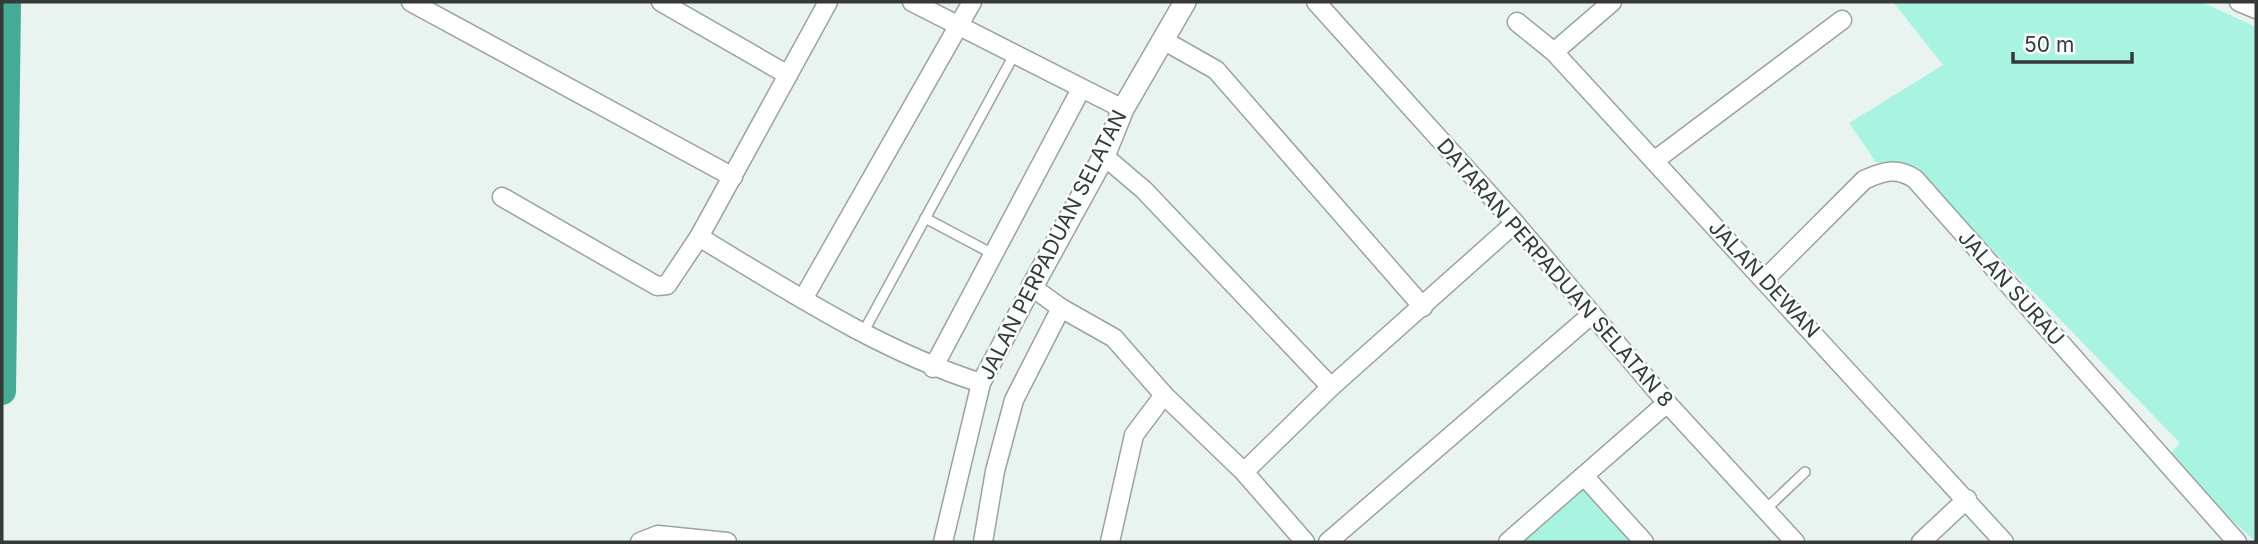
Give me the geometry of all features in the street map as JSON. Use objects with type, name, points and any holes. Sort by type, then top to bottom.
[{"type":"street","points":[[411,2],[733,177]]},
{"type":"street","points":[[661,2],[788,75]]},
{"type":"street","points":[[502,197],[657,286],[667,285],[699,237],[828,2]]},
{"type":"street","points":[[912,2],[958,28],[1123,109]]},
{"type":"street","points":[[803,299],[972,2]]},
{"type":"street","name":"JALAN PERPADUAN SELATAN","points":[[943,542],[981,383],[1031,286],[1104,156],[1123,109],[1185,2]]},
{"type":"street","name":"DATARAN PERPADUAN SELATAN 8","points":[[1316,2],[1515,223],[1667,403],[1795,542]]},
{"type":"street","points":[[1554,52],[1612,2]]},
{"type":"street","points":[[2239,2],[2256,9]]},
{"type":"street","points":[[1654,161],[1842,20]]},
{"type":"street","name":"JALAN DEWAN","points":[[1517,22],[1554,52],[2004,542]]},
{"type":"street","points":[[1163,40],[1216,70],[1423,307]]},
{"type":"street","points":[[933,368],[991,253],[1081,89]]},
{"type":"street","points":[[1104,156],[1144,190],[1331,387]]},
{"type":"street","name":"JALAN SURAU","points":[[1765,279],[1864,180],[1879,173],[1905,172],[1915,179],[2237,542]]},
{"type":"street","points":[[1244,472],[1331,387],[1515,223]]},
{"type":"street","points":[[699,237],[803,299],[933,368],[981,383]]},
{"type":"street","points":[[1031,286],[1061,308],[1114,338],[1164,395],[1244,472],[1305,542]]},
{"type":"street","points":[[983,542],[995,471],[1014,400],[1061,308]]},
{"type":"street","points":[[1328,542],[1591,315]]},
{"type":"street","points":[[1110,542],[1134,435],[1164,395]]},
{"type":"street","points":[[1508,542],[1667,403]]},
{"type":"street","points":[[1584,476],[1644,542]]},
{"type":"street","points":[[1921,542],[1967,499]]},
{"type":"street","points":[[640,542],[659,535],[727,542]]},
{"type":"lane","points":[[864,331],[1014,55]]},
{"type":"lane","points":[[925,218],[991,253]]},
{"type":"lane","points":[[1765,510],[1805,472]]},
{"type":"green space","points":[[1893,2],[2202,2],[2256,27],[2256,542],[2166,459],[2180,443],[1911,166],[1876,162],[1849,123],[1943,65]]},
{"type":"green space","points":[[1584,480],[1639,542],[1508,542]]},
{"type":"waterway","points":[[2,391],[7,2]]}]
